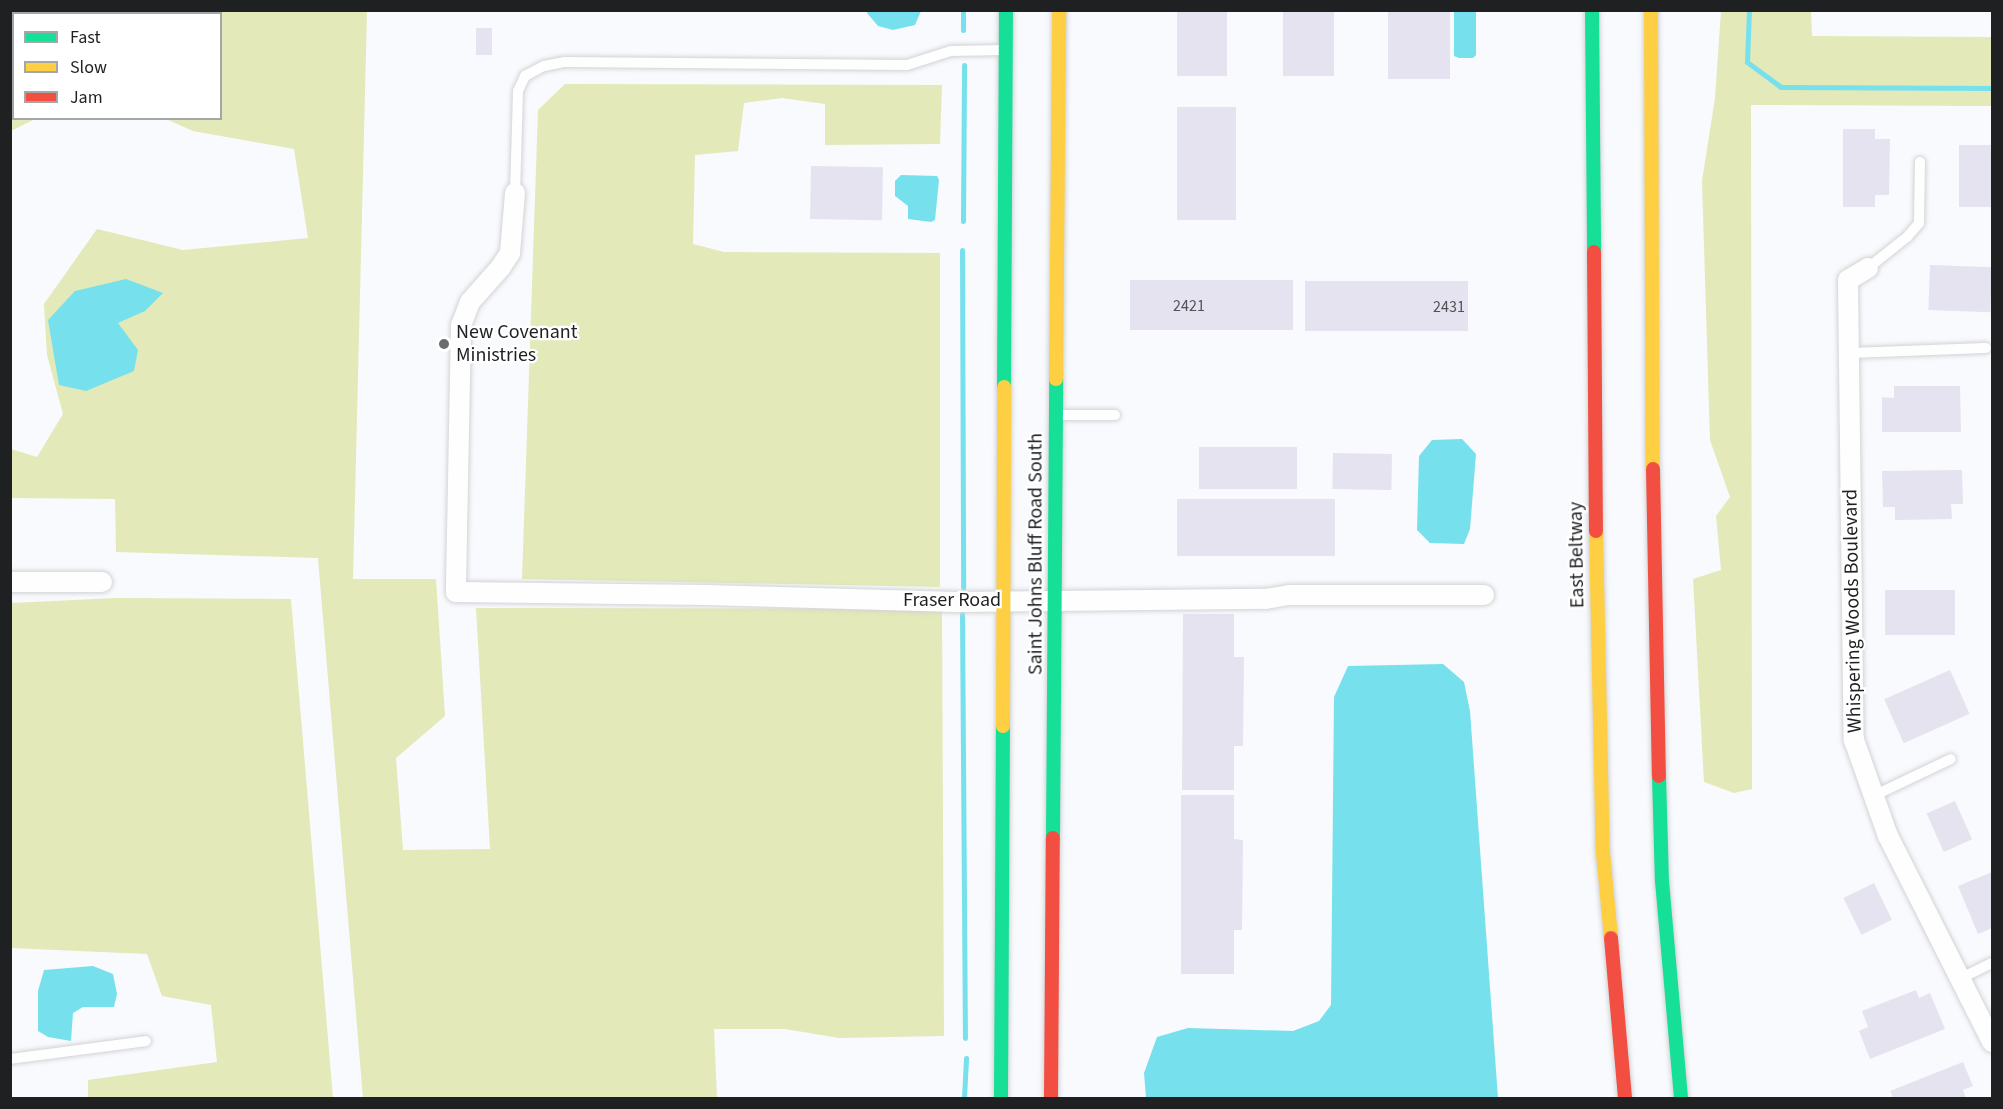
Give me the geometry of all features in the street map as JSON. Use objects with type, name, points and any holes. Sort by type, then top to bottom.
[{"type":"main road","name":"Saint Johns Bluff Road South","points":[[1001,1098],[1001,600],[1006,10]]},
{"type":"main road","name":"Saint Johns Bluff Road South","points":[[1052,1098],[1059,10]]},
{"type":"main road","name":"East Beltway","points":[[1592,10],[1596,595],[1603,853],[1625,1098]]},
{"type":"main road","points":[[1651,10],[1654,572],[1662,881],[1681,1098]]},
{"type":"street","name":"Fraser Road","points":[[515,193],[510,253],[501,267],[470,302],[462,325],[456,592],[707,595],[958,602],[1266,599],[1300,595],[1484,595]]},
{"type":"street","name":"Whispering Woods Boulevard","points":[[1868,268],[1848,280],[1854,740],[1888,836],[1992,1042]]},
{"type":"street","points":[[10,582],[102,582]]},
{"type":"lane","points":[[515,193],[518,91],[525,76],[544,66],[564,62],[907,65],[951,51],[1006,51]]},
{"type":"lane","points":[[1868,268],[1906,237],[1919,223],[1920,162]]},
{"type":"lane","points":[[1849,353],[1986,348]]},
{"type":"lane","points":[[1056,415],[1115,415]]},
{"type":"lane","points":[[1873,796],[1951,759]]},
{"type":"lane","points":[[1961,978],[1992,963]]},
{"type":"lane","points":[[10,1059],[146,1041]]},
{"type":"green space","points":[[11,11],[367,11],[353,579],[436,579],[445,716],[396,758],[403,850],[490,849],[476,608],[942,609],[944,1036],[839,1038],[785,1029],[714,1029],[717,1098],[363,1098],[318,558],[116,552],[115,499],[11,498],[11,449],[37,457],[63,414],[47,355],[44,304],[97,229],[183,250],[308,238],[294,149],[193,131],[168,120],[222,120],[222,12],[12,12],[12,120],[33,120],[11,131]]},
{"type":"green space","points":[[1721,11],[1811,11],[1812,36],[1992,37],[1992,106],[1751,105],[1752,789],[1734,793],[1704,782],[1693,579],[1721,570],[1716,516],[1730,497],[1710,440],[1702,181],[1715,98]]},
{"type":"green space","points":[[565,84],[942,85],[940,144],[825,145],[825,104],[782,98],[744,103],[738,151],[695,155],[693,244],[724,252],[940,253],[940,587],[522,579],[538,110]]},
{"type":"green space","points":[[116,598],[291,599],[333,1098],[88,1098],[88,1080],[217,1062],[211,1005],[162,996],[147,954],[11,948],[11,603]]},
{"type":"water","points":[[868,10],[921,11],[915,25],[893,30],[878,26],[867,13]]},
{"type":"water","points":[[1454,11],[1476,11],[1476,55],[1473,58],[1454,56]]},
{"type":"water","points":[[901,175],[937,176],[939,180],[935,220],[931,222],[908,219],[908,206],[895,196],[895,181]]},
{"type":"water","points":[[126,279],[163,293],[145,311],[118,323],[138,350],[134,371],[86,391],[59,385],[48,320],[75,291]]},
{"type":"water","points":[[1462,439],[1476,454],[1470,529],[1464,544],[1430,543],[1417,530],[1419,456],[1432,440]]},
{"type":"water","points":[[1443,664],[1464,682],[1470,711],[1498,1098],[1146,1098],[1144,1073],[1157,1037],[1188,1028],[1293,1031],[1319,1021],[1331,1005],[1334,697],[1348,666]]},
{"type":"water","points":[[93,966],[113,974],[117,994],[114,1007],[83,1007],[73,1013],[71,1041],[48,1037],[38,1031],[38,991],[44,970]]},
{"type":"building","points":[[1177,10],[1227,10],[1227,76],[1177,76]]},
{"type":"building","points":[[1283,10],[1334,10],[1334,76],[1283,76]]},
{"type":"building","points":[[1388,10],[1450,10],[1450,79],[1388,79]]},
{"type":"building","points":[[476,28],[492,28],[492,55],[476,55]]},
{"type":"building","points":[[1177,107],[1236,107],[1236,220],[1177,220]]},
{"type":"building","points":[[1843,129],[1875,129],[1875,139],[1890,139],[1889,195],[1875,195],[1875,207],[1843,207]]},
{"type":"building","points":[[1959,145],[1992,145],[1992,207],[1959,207]]},
{"type":"building","points":[[811,166],[883,167],[882,220],[810,219]]},
{"type":"building","points":[[1930,265],[1992,267],[1990,312],[1928,310]]},
{"type":"building","points":[[1130,280],[1293,280],[1293,330],[1130,330]]},
{"type":"building","points":[[1305,281],[1468,281],[1468,331],[1305,331]]},
{"type":"building","points":[[1894,386],[1960,386],[1961,432],[1882,432],[1882,397],[1894,398]]},
{"type":"building","points":[[1199,447],[1297,447],[1297,489],[1199,489]]},
{"type":"building","points":[[1333,453],[1392,454],[1391,490],[1332,489]]},
{"type":"building","points":[[1962,470],[1963,504],[1951,504],[1952,519],[1895,520],[1895,507],[1883,507],[1882,471]]},
{"type":"building","points":[[1177,499],[1335,499],[1335,556],[1177,556]]},
{"type":"building","points":[[1885,590],[1955,590],[1955,635],[1885,635]]},
{"type":"building","points":[[1183,614],[1234,614],[1234,657],[1244,657],[1243,746],[1234,746],[1234,790],[1182,790]]},
{"type":"building","points":[[1950,670],[1970,714],[1904,743],[1884,699]]},
{"type":"building","points":[[1181,795],[1234,795],[1234,839],[1243,840],[1242,930],[1234,930],[1234,974],[1181,974]]},
{"type":"building","points":[[1955,801],[1972,839],[1944,852],[1927,814]]},
{"type":"building","points":[[1992,872],[1992,928],[1978,934],[1958,886]]},
{"type":"building","points":[[1874,883],[1892,920],[1861,935],[1843,898]]},
{"type":"building","points":[[1916,990],[1919,998],[1930,993],[1945,1029],[1870,1059],[1859,1031],[1868,1027],[1862,1011]]},
{"type":"building","points":[[1963,1062],[1973,1086],[1963,1090],[1966,1098],[1893,1098],[1890,1091]]},
{"type":"waterway","points":[[963,10],[963,30]]},
{"type":"waterway","points":[[1749,10],[1747,62],[1781,87],[1992,88]]},
{"type":"waterway","points":[[963,221],[964,65]]},
{"type":"waterway","points":[[962,250],[963,588]]},
{"type":"waterway","points":[[962,614],[965,1038]]},
{"type":"waterway","points":[[964,1098],[966,1058]]},
{"type":"traffic: fast","points":[[1004,387],[1006,10]]},
{"type":"traffic: fast","points":[[1592,10],[1594,252]]},
{"type":"traffic: fast","points":[[1053,838],[1056,379]]},
{"type":"traffic: fast","points":[[1001,1098],[1003,726]]},
{"type":"traffic: fast","points":[[1659,776],[1662,881],[1681,1098]]},
{"type":"traffic: slow","points":[[1056,379],[1059,10]]},
{"type":"traffic: slow","points":[[1651,10],[1653,469]]},
{"type":"traffic: slow","points":[[1003,726],[1004,387]]},
{"type":"traffic: slow","points":[[1596,531],[1603,853],[1611,938]]},
{"type":"traffic: jam","points":[[1594,252],[1596,531]]},
{"type":"traffic: jam","points":[[1653,469],[1659,776]]},
{"type":"traffic: jam","points":[[1051,1098],[1053,838]]},
{"type":"traffic: jam","points":[[1611,938],[1625,1098]]},
{"type":"place","name":"New Covenant Ministries","points":[[444,344]]}]
